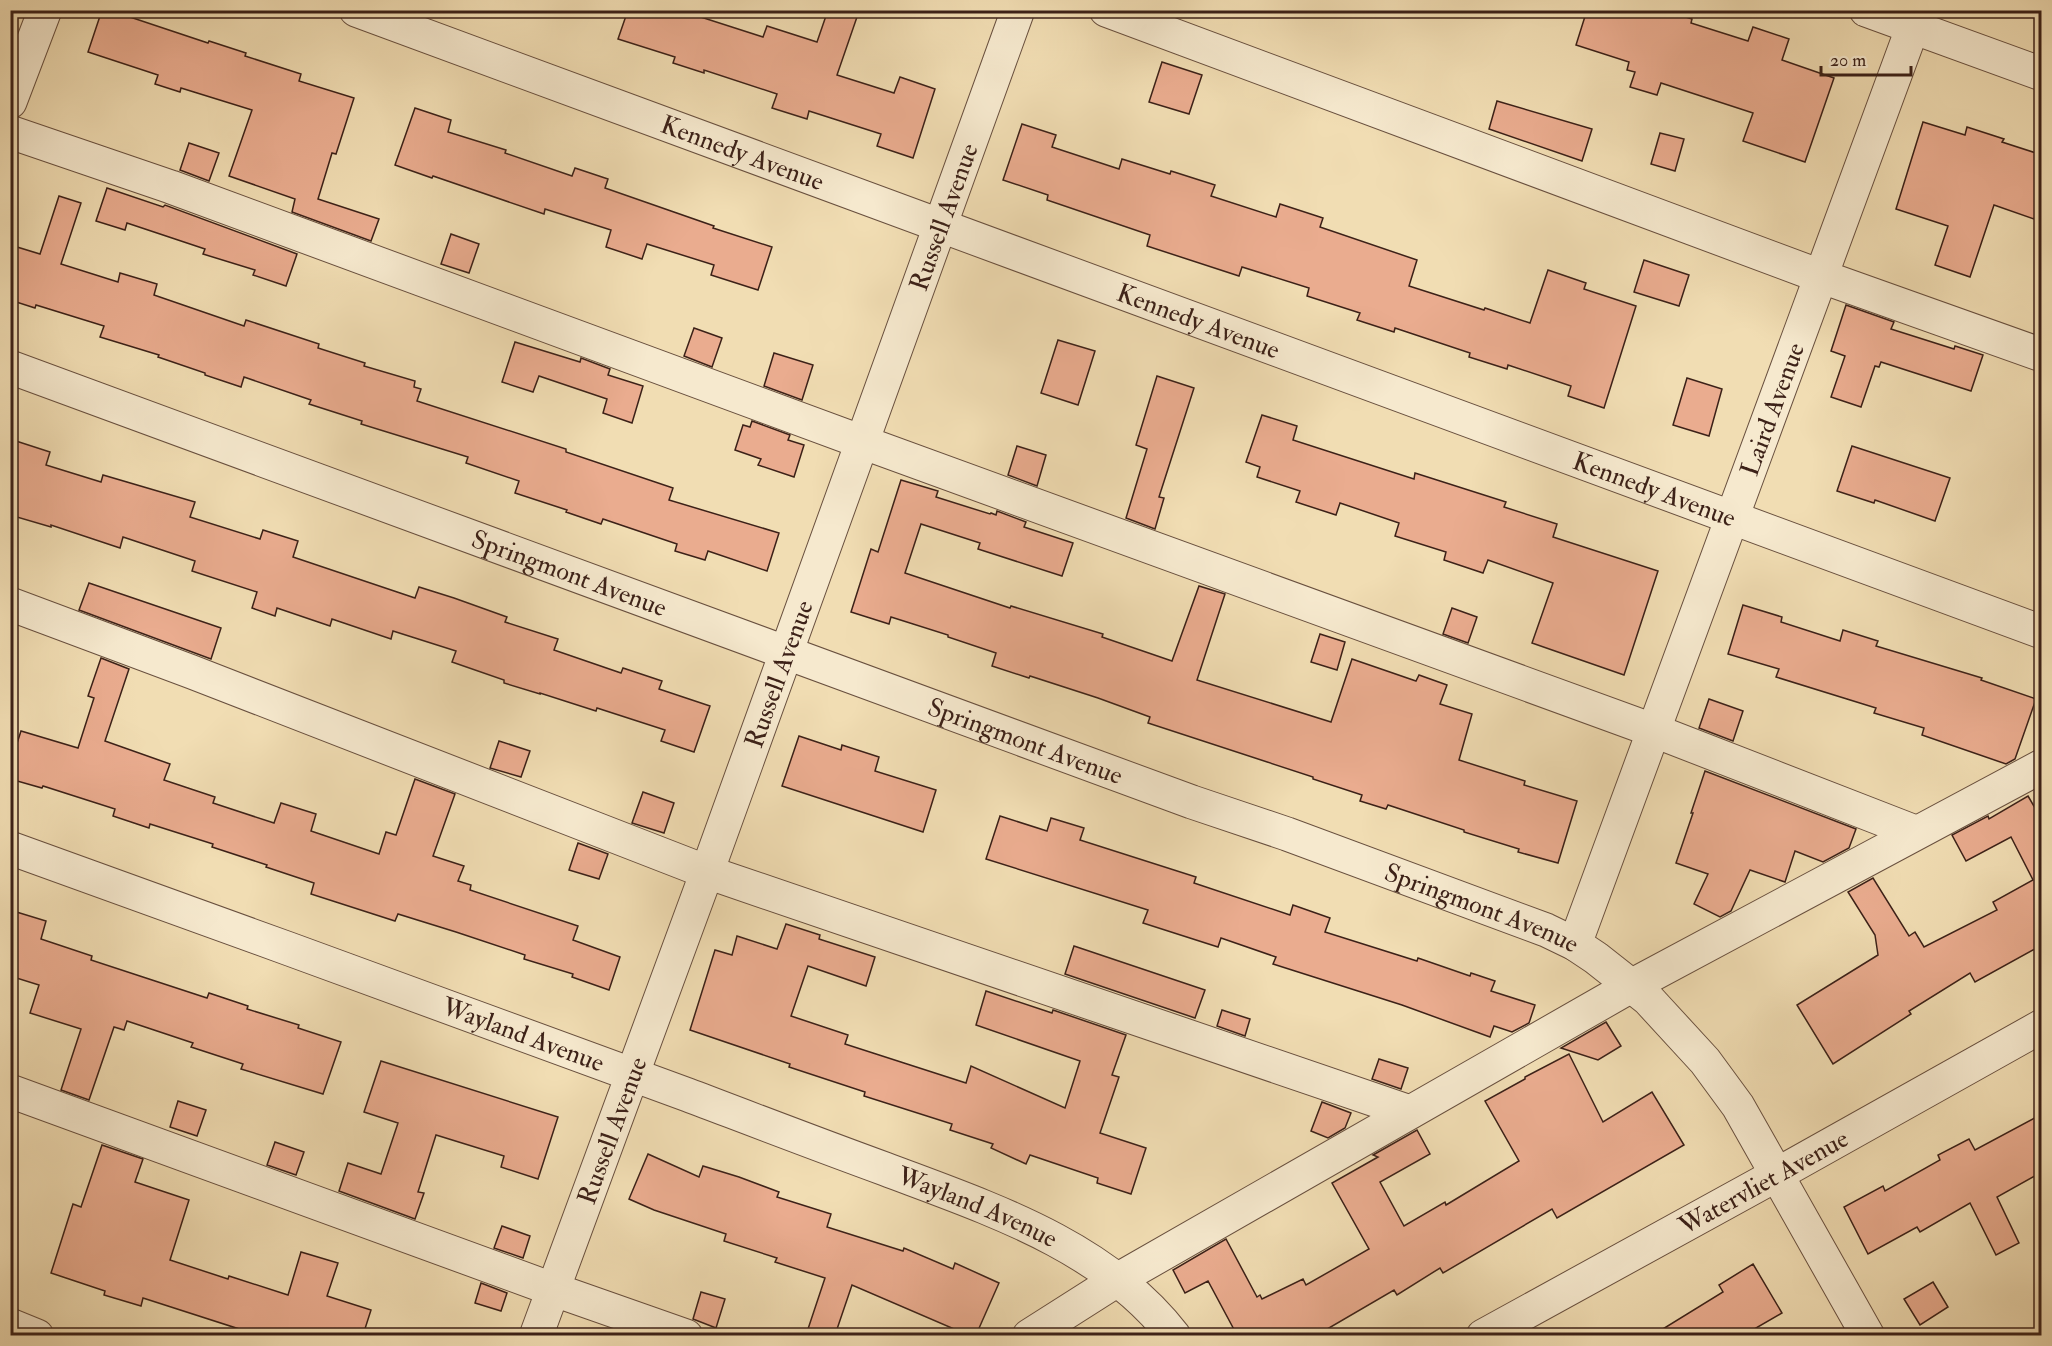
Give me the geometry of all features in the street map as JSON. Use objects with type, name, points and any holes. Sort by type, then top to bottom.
[{"type":"street","points":[[10,102],[45,10]]},
{"type":"street","name":"Kennedy Avenue","points":[[356,10],[2042,632]]},
{"type":"street","name":"Russell Avenue","points":[[536,1335],[707,872],[1018,10]]},
{"type":"street","points":[[1106,10],[1820,276],[2042,355]]},
{"type":"street","points":[[1866,10],[1916,19],[2042,74]]},
{"type":"street","name":"Laird Avenue","points":[[1575,944],[1916,19]]},
{"type":"street","points":[[10,132],[194,195],[862,442],[1655,730],[1916,832]]},
{"type":"street","name":"Springmont Avenue","points":[[10,367],[1181,798],[1287,834],[1546,930],[1575,944],[1648,999],[1705,1061],[1738,1106],[1868,1335]]},
{"type":"street","points":[[10,604],[203,676],[707,872],[1410,1112]]},
{"type":"street","points":[[1029,1335],[1118,1280],[1631,986],[2042,766]]},
{"type":"street","name":"Wayland Avenue","points":[[10,848],[632,1074],[979,1205],[1036,1229],[1101,1266],[1140,1299],[1174,1335]]},
{"type":"street","name":"Watervliet Avenue","points":[[1483,1335],[2042,1026]]},
{"type":"street","points":[[10,1091],[552,1289],[686,1335]]},
{"type":"street","points":[[10,1325],[36,1335]]},
{"type":"building","points":[[102,10],[109,10],[208,43],[209,41],[246,53],[245,56],[301,74],[299,81],[354,98],[336,154],[332,153],[318,199],[379,219],[371,241],[292,212],[295,199],[229,176],[252,110],[181,88],[180,92],[155,84],[158,75],[88,52]]},
{"type":"building","points":[[628,10],[679,10],[763,37],[767,26],[817,42],[828,10],[837,10],[857,17],[837,75],[894,93],[900,77],[935,89],[913,158],[877,146],[881,134],[809,111],[807,119],[772,108],[777,94],[704,70],[704,73],[673,63],[675,57],[618,39]]},
{"type":"building","points":[[1587,10],[1664,10],[1692,19],[1691,23],[1748,41],[1753,27],[1789,39],[1782,60],[1834,78],[1805,162],[1743,141],[1753,113],[1661,83],[1657,95],[1630,87],[1635,72],[1627,70],[1629,62],[1576,45]]},
{"type":"building","points":[[1162,62],[1202,75],[1189,114],[1149,102]]},
{"type":"building","points":[[1497,101],[1592,129],[1582,161],[1489,129]]},
{"type":"building","points":[[415,108],[451,120],[448,132],[506,150],[505,153],[572,176],[575,168],[608,179],[605,188],[772,247],[758,290],[711,275],[714,265],[647,244],[642,259],[606,247],[611,230],[545,209],[544,214],[395,165]]},
{"type":"building","points":[[1923,122],[1965,135],[1967,127],[2004,139],[2002,142],[2042,155],[2042,197],[2034,219],[1994,205],[1970,277],[1935,265],[1948,226],[1896,209]]},
{"type":"building","points":[[1022,124],[1056,135],[1052,147],[1119,169],[1122,159],[1215,185],[1211,196],[1276,217],[1280,204],[1323,218],[1320,227],[1417,260],[1409,286],[1484,310],[1485,308],[1530,323],[1548,270],[1586,283],[1584,289],[1636,306],[1604,408],[1568,396],[1571,386],[1508,365],[1507,369],[1469,357],[1470,353],[1395,328],[1394,332],[1357,320],[1360,313],[1307,296],[1309,288],[1242,267],[1239,276],[1147,246],[1150,235],[1047,200],[1048,195],[1003,180]]},
{"type":"building","points":[[1660,133],[1684,139],[1675,171],[1651,164]]},
{"type":"building","points":[[189,143],[219,153],[209,181],[180,170]]},
{"type":"building","points":[[107,188],[163,207],[165,205],[297,254],[286,286],[253,275],[255,270],[203,254],[205,249],[127,223],[125,230],[96,221]]},
{"type":"building","points":[[59,196],[81,203],[61,264],[118,282],[120,273],[157,284],[154,295],[244,326],[246,320],[319,344],[318,348],[365,363],[364,366],[415,381],[414,387],[421,389],[417,401],[566,449],[566,452],[673,488],[669,500],[779,533],[767,571],[708,551],[705,560],[675,551],[677,544],[603,519],[601,524],[566,512],[567,510],[515,493],[519,481],[466,463],[468,457],[361,424],[362,421],[309,404],[311,400],[244,377],[241,387],[205,375],[205,373],[158,357],[159,355],[100,337],[104,326],[36,305],[35,308],[10,300],[10,266],[17,247],[40,254]]},
{"type":"building","points":[[451,234],[479,244],[469,273],[441,264]]},
{"type":"building","points":[[1644,260],[1689,275],[1679,306],[1634,292]]},
{"type":"building","points":[[1846,305],[1894,322],[1891,329],[1954,349],[1955,346],[1983,355],[1971,391],[1881,362],[1879,367],[1875,366],[1861,407],[1831,397],[1845,356],[1831,351]]},
{"type":"building","points":[[694,328],[722,338],[712,367],[684,356]]},
{"type":"building","points":[[1058,340],[1095,351],[1078,405],[1041,393]]},
{"type":"building","points":[[515,342],[580,362],[581,358],[610,369],[608,375],[643,386],[632,423],[603,413],[607,399],[539,376],[533,392],[502,382]]},
{"type":"building","points":[[774,353],[813,365],[802,400],[764,386]]},
{"type":"building","points":[[1157,376],[1194,388],[1159,497],[1164,498],[1155,529],[1126,518],[1147,449],[1136,445]]},
{"type":"building","points":[[1687,378],[1722,389],[1709,436],[1673,425]]},
{"type":"building","points":[[1262,415],[1297,426],[1293,440],[1414,479],[1415,473],[1506,502],[1504,507],[1557,524],[1553,537],[1658,571],[1624,675],[1532,643],[1553,583],[1488,560],[1483,573],[1444,560],[1446,552],[1395,536],[1399,523],[1340,503],[1336,515],[1296,502],[1300,491],[1257,477],[1260,467],[1246,462]]},
{"type":"building","points":[[752,421],[790,435],[788,440],[804,445],[794,477],[758,465],[761,459],[735,450],[743,425],[750,427]]},
{"type":"building","points":[[16,441],[50,452],[46,465],[101,482],[103,475],[195,502],[190,517],[260,539],[263,530],[298,541],[293,557],[415,598],[419,587],[454,598],[507,617],[505,622],[558,639],[554,650],[621,673],[623,668],[662,681],[659,689],[710,706],[694,752],[661,741],[665,730],[597,708],[596,711],[504,683],[504,680],[452,662],[456,651],[393,631],[391,639],[332,619],[330,626],[277,608],[275,616],[252,608],[257,592],[192,571],[195,561],[123,537],[120,548],[51,525],[51,527],[10,515],[10,458]]},
{"type":"building","points":[[1017,446],[1046,455],[1037,486],[1008,475]]},
{"type":"building","points":[[1852,446],[1950,478],[1935,521],[1875,500],[1874,503],[1837,491]]},
{"type":"building","points":[[901,480],[938,491],[936,497],[990,514],[996,515],[997,511],[1026,522],[1024,527],[1073,543],[1062,576],[978,549],[980,543],[921,524],[905,573],[1010,608],[1011,606],[1103,634],[1102,637],[1172,661],[1199,586],[1225,594],[1197,680],[1331,722],[1352,659],[1416,681],[1419,675],[1447,685],[1440,704],[1472,714],[1459,760],[1525,781],[1524,785],[1577,801],[1558,863],[1518,852],[1519,849],[1388,805],[1386,809],[1360,801],[1362,795],[1148,723],[1150,717],[1030,676],[1029,678],[992,666],[996,653],[948,637],[948,635],[891,617],[889,624],[851,612],[871,549],[878,552]]},
{"type":"building","points":[[89,583],[221,628],[211,659],[79,610]]},
{"type":"building","points":[[1743,605],[1782,617],[1781,622],[1840,641],[1843,630],[1878,641],[1876,646],[1982,678],[1981,680],[2036,699],[2015,759],[2006,764],[1922,735],[1924,728],[1874,713],[1876,708],[1776,677],[1779,669],[1728,654]]},
{"type":"building","points":[[1452,608],[1477,617],[1468,643],[1443,634]]},
{"type":"building","points":[[1320,634],[1345,642],[1337,670],[1311,662]]},
{"type":"building","points":[[101,658],[129,669],[105,741],[170,764],[164,780],[215,797],[213,803],[274,823],[281,803],[316,814],[311,831],[379,854],[386,832],[396,835],[415,779],[455,794],[433,856],[464,866],[458,881],[471,885],[470,890],[578,926],[573,940],[620,957],[609,990],[572,977],[573,974],[524,959],[525,955],[456,932],[398,914],[395,921],[311,894],[314,883],[212,847],[213,844],[150,824],[149,828],[113,816],[115,809],[43,786],[42,788],[10,779],[10,765],[21,731],[78,748],[94,698],[88,696]]},
{"type":"building","points":[[1709,699],[1743,711],[1733,741],[1699,728]]},
{"type":"building","points":[[799,736],[841,750],[842,745],[879,757],[875,771],[936,790],[923,832],[782,786]]},
{"type":"building","points":[[499,741],[530,751],[521,777],[490,768]]},
{"type":"building","points":[[1705,771],[1856,829],[1849,848],[1823,862],[1795,851],[1785,882],[1750,870],[1731,911],[1720,917],[1694,904],[1708,874],[1676,863]]},
{"type":"building","points":[[643,792],[674,803],[664,833],[632,823]]},
{"type":"building","points":[[2028,796],[2042,820],[2042,945],[1975,982],[1970,973],[1909,1011],[1911,1014],[1833,1064],[1797,1005],[1878,955],[1875,935],[1848,892],[1873,878],[1909,936],[1915,932],[1924,947],[1997,910],[1993,902],[2033,880],[2011,837],[1966,861],[1952,835],[1988,816],[1989,819]]},
{"type":"building","points":[[1000,816],[1047,831],[1051,818],[1084,828],[1080,840],[1196,877],[1194,883],[1290,915],[1293,905],[1330,918],[1325,932],[1417,961],[1418,958],[1470,976],[1471,973],[1495,981],[1491,991],[1535,1005],[1529,1023],[1512,1032],[1494,1026],[1490,1037],[1402,1005],[1273,964],[1276,957],[1221,938],[1218,947],[1143,923],[1148,910],[986,859]]},
{"type":"building","points":[[578,843],[608,854],[599,879],[569,870]]},
{"type":"building","points":[[10,910],[46,921],[41,939],[92,956],[91,960],[207,998],[209,993],[248,1006],[247,1009],[299,1025],[298,1028],[341,1042],[323,1094],[241,1069],[243,1064],[191,1047],[193,1043],[127,1021],[124,1030],[114,1027],[89,1100],[61,1090],[81,1029],[30,1013],[39,985],[10,976]]},
{"type":"building","points":[[786,924],[820,935],[819,939],[875,957],[866,986],[808,966],[791,1016],[848,1035],[845,1044],[966,1083],[971,1066],[1065,1108],[1080,1061],[976,1025],[986,991],[1052,1013],[1053,1010],[1126,1035],[1112,1075],[1119,1077],[1100,1133],[1146,1148],[1131,1194],[1097,1183],[1098,1178],[1030,1155],[1026,1164],[991,1148],[993,1144],[950,1130],[952,1124],[864,1096],[865,1092],[789,1067],[790,1064],[690,1030],[715,950],[732,955],[737,936],[777,949]]},
{"type":"building","points":[[1074,946],[1205,990],[1195,1018],[1065,974]]},
{"type":"building","points":[[1222,1010],[1250,1019],[1245,1036],[1217,1026]]},
{"type":"building","points":[[1606,1022],[1621,1046],[1598,1060],[1561,1048]]},
{"type":"building","points":[[1569,1054],[1603,1122],[1652,1092],[1684,1145],[1557,1218],[1552,1209],[1443,1273],[1440,1268],[1397,1295],[1394,1290],[1317,1335],[1237,1335],[1208,1281],[1185,1293],[1173,1270],[1226,1239],[1257,1297],[1260,1295],[1262,1299],[1303,1279],[1306,1285],[1369,1249],[1332,1183],[1378,1157],[1373,1155],[1417,1130],[1430,1154],[1380,1182],[1404,1226],[1445,1202],[1446,1205],[1519,1161],[1485,1101]]},
{"type":"building","points":[[1379,1059],[1408,1068],[1401,1089],[1372,1079]]},
{"type":"building","points":[[381,1061],[558,1117],[538,1179],[501,1167],[504,1156],[436,1135],[418,1192],[424,1193],[415,1219],[339,1191],[348,1163],[381,1174],[398,1123],[364,1112]]},
{"type":"building","points":[[178,1101],[206,1110],[197,1136],[170,1127]]},
{"type":"building","points":[[1322,1102],[1351,1113],[1345,1128],[1328,1138],[1311,1131]]},
{"type":"building","points":[[2042,1114],[2042,1172],[1997,1197],[2019,1243],[1996,1255],[1970,1203],[1920,1232],[1917,1227],[1868,1254],[1844,1207],[1883,1186],[1885,1191],[1940,1160],[1938,1155],[1969,1139],[1975,1150]]},
{"type":"building","points":[[275,1142],[304,1152],[296,1175],[267,1165]]},
{"type":"building","points":[[102,1145],[143,1159],[135,1182],[189,1200],[170,1260],[288,1295],[301,1252],[338,1263],[327,1296],[371,1310],[363,1335],[258,1335],[143,1298],[141,1306],[104,1295],[105,1291],[51,1273],[73,1204],[81,1207]]},
{"type":"building","points":[[648,1154],[699,1177],[703,1166],[739,1177],[779,1192],[777,1197],[831,1214],[827,1227],[903,1251],[904,1248],[953,1269],[955,1263],[999,1283],[976,1335],[968,1335],[852,1285],[835,1335],[806,1335],[825,1278],[775,1262],[777,1258],[724,1241],[726,1234],[654,1210],[629,1199]]},
{"type":"building","points":[[502,1226],[530,1236],[523,1258],[494,1248]]},
{"type":"building","points":[[1753,1264],[1782,1313],[1744,1335],[1653,1335],[1723,1292],[1719,1285]]},
{"type":"building","points":[[1933,1282],[1948,1307],[1920,1325],[1904,1299]]},
{"type":"building","points":[[481,1283],[507,1293],[501,1311],[475,1303]]},
{"type":"building","points":[[701,1292],[725,1299],[716,1328],[693,1319]]}]
